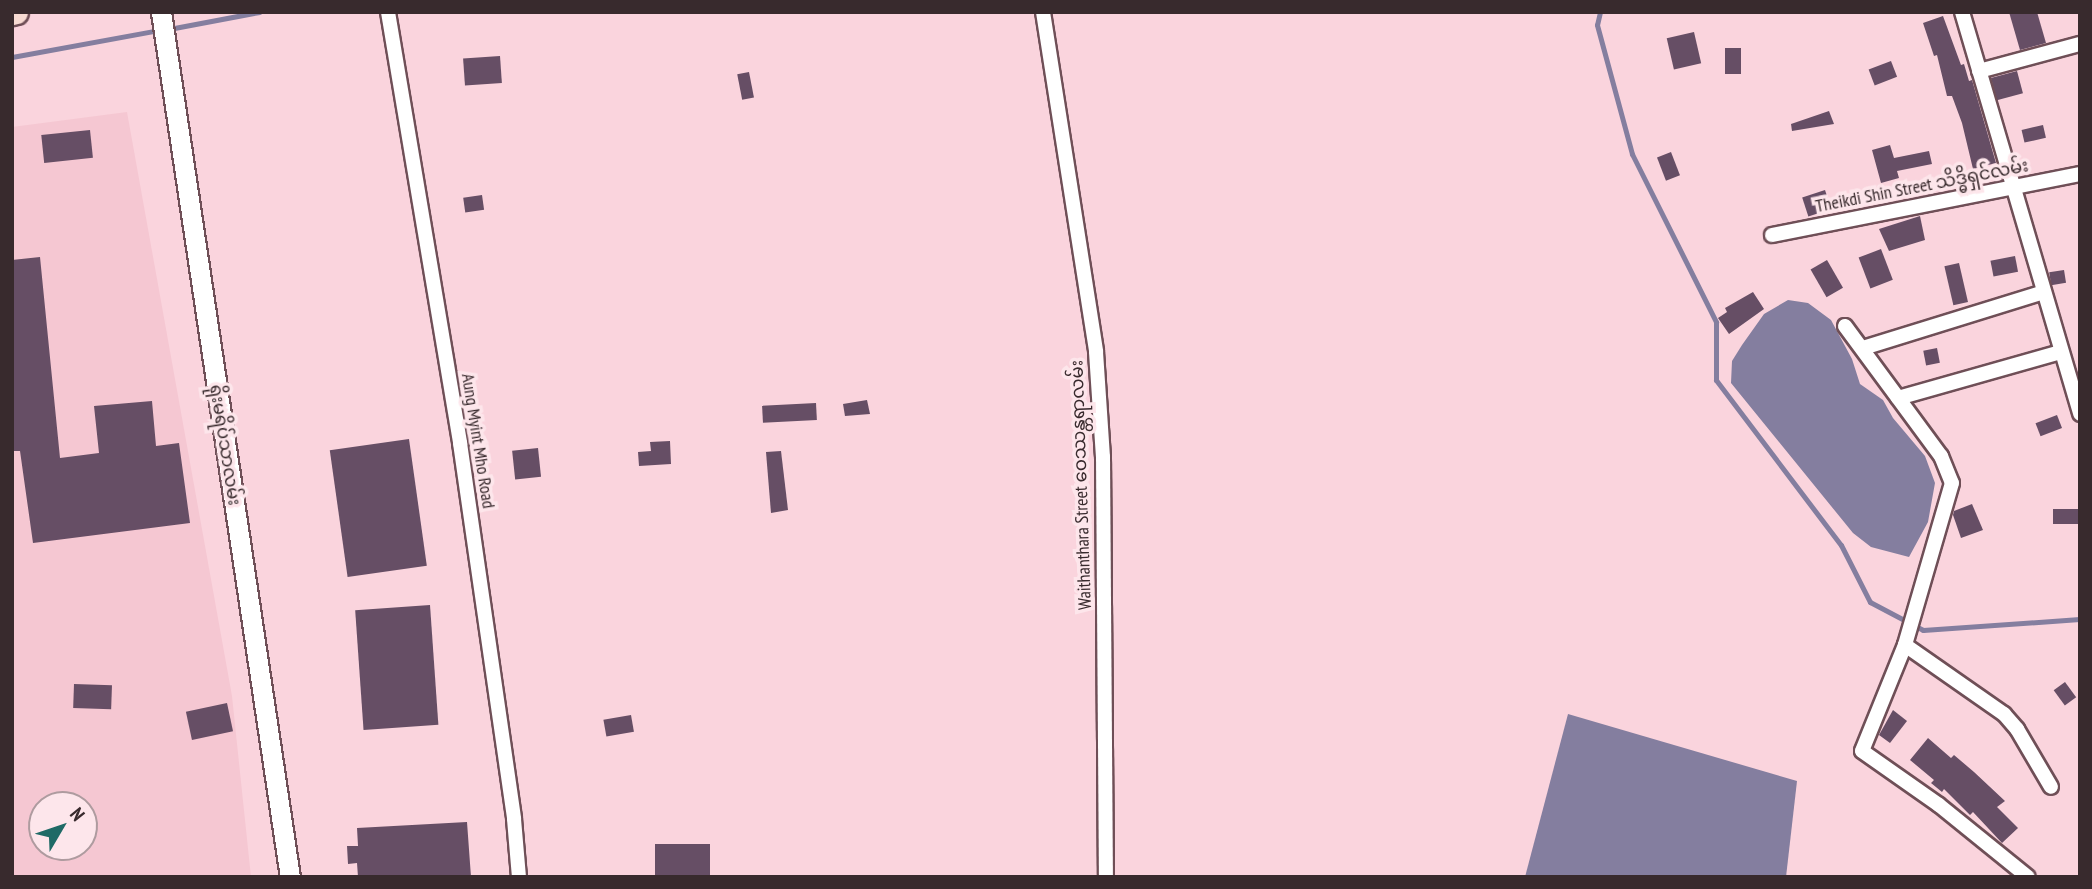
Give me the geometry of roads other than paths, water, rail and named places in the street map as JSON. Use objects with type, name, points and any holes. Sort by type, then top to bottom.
[{"type":"street","name":"ရိုးမရိပ်သာလမ်း","points":[[160,12],[290,877]]},
{"type":"street","name":"Aung Myint Mho Road","points":[[388,12],[462,457],[514,819],[519,877]]},
{"type":"street","name":"Waithanthara Street ဝေဿန္တရာလမ်း","points":[[1043,12],[1096,352],[1103,457],[1106,877]]},
{"type":"street","points":[[1962,12],[2080,414]]},
{"type":"street","points":[[1979,71],[2080,44]]},
{"type":"street","name":"Theikdi Shin Street သိဒ္ဓိရှင်လမ်း","points":[[1772,235],[2080,174]]},
{"type":"street","points":[[1863,348],[2044,292]]},
{"type":"street","points":[[1845,326],[1941,456],[1952,483],[1905,645],[1862,751],[1939,804],[2028,877]]},
{"type":"street","points":[[1898,398],[2062,352]]},
{"type":"street","points":[[1905,645],[1999,709],[2017,729],[2050,787]]},
{"type":"waterway","points":[[169,29],[259,12]]},
{"type":"waterway","points":[[1600,12],[1597,25],[1632,154],[1716,322],[1716,380],[1841,545],[1870,602],[1923,630],[2080,619]]},
{"type":"waterway","points":[[12,57],[159,30]]}]
